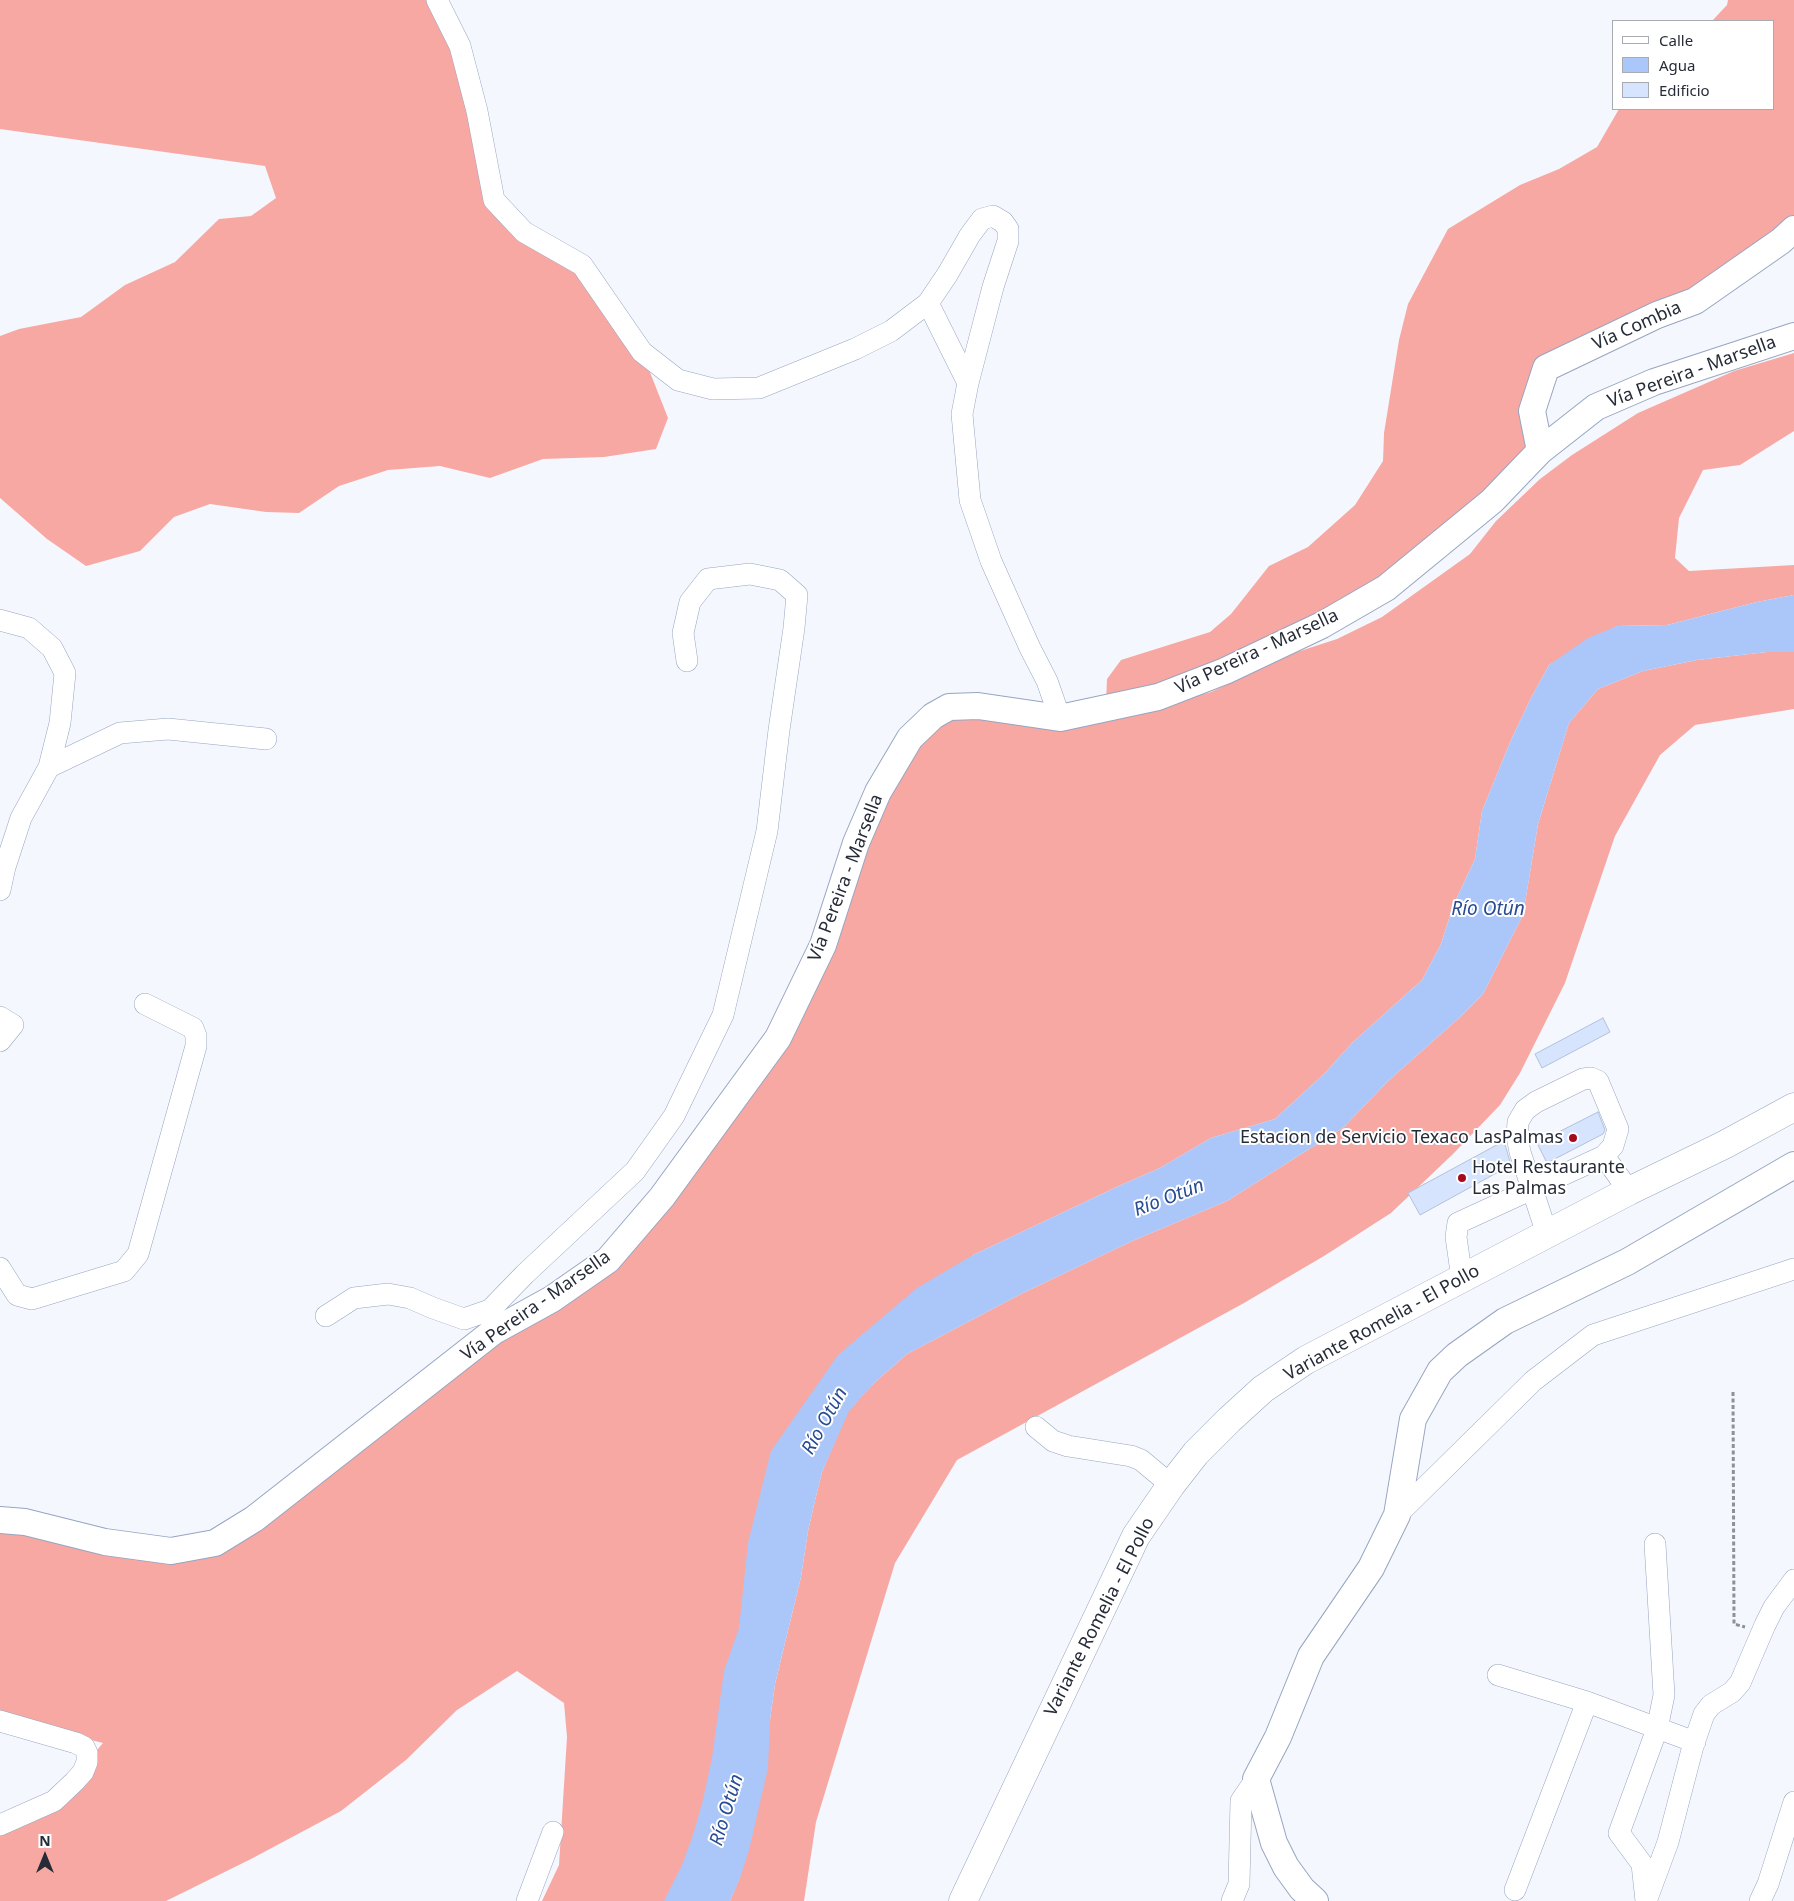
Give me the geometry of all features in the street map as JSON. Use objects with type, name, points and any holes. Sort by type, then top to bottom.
[{"type":"highway","name":"Variante Romelia - El Pollo","points":[[964,1901],[1132,1544],[1171,1485],[1196,1453],[1229,1420],[1263,1390],[1306,1360],[1628,1191],[1724,1145],[1794,1107]]},
{"type":"main road","name":"Vía Combia","points":[[1540,451],[1532,411],[1546,368],[1658,315],[1694,301],[1781,241],[1794,229]]},
{"type":"main road","name":"Vía Pereira - Marsella","points":[[0,1520],[25,1522],[105,1542],[172,1551],[215,1543],[254,1519],[492,1320],[552,1299],[608,1260],[662,1197],[778,1038],[823,945],[856,843],[878,792],[910,738],[933,716],[949,707],[978,706],[1060,718],[1158,697],[1225,671],[1322,625],[1386,588],[1492,501],[1540,451],[1596,407],[1654,382],[1794,336]]},
{"type":"main road","points":[[1315,1901],[1302,1889],[1274,1843],[1256,1779],[1278,1737],[1311,1656],[1371,1568],[1397,1515],[1413,1419],[1440,1371],[1457,1355],[1505,1321],[1627,1262],[1794,1165]]},
{"type":"street","points":[[437,0],[460,46],[477,110],[494,200],[524,232],[582,265],[642,352],[678,380],[713,389],[759,388],[855,349],[891,331],[928,303],[982,219],[992,216],[1003,222],[1008,230],[1008,241],[992,287],[962,414],[970,500],[991,561],[1047,681],[1060,718]]},
{"type":"street","points":[[928,303],[968,383]]},
{"type":"street","points":[[326,1316],[354,1298],[380,1294],[410,1298],[464,1319],[492,1320],[525,1274],[636,1171],[674,1116],[723,1015],[767,831],[797,595],[780,580],[750,574],[708,579],[690,602],[683,633],[687,661]]},
{"type":"street","points":[[0,620],[29,628],[52,648],[65,672],[60,723],[48,767],[21,818],[5,867],[0,890]]},
{"type":"street","points":[[48,767],[120,733],[168,729],[266,739]]},
{"type":"street","points":[[0,1268],[17,1294],[32,1299],[124,1270],[138,1254],[196,1046],[196,1036],[193,1028],[145,1004]]},
{"type":"street","points":[[0,1017],[13,1024],[0,1041]]},
{"type":"street","points":[[1462,1279],[1456,1237],[1458,1223],[1533,1189],[1604,1156],[1613,1146],[1618,1129],[1598,1081],[1591,1078],[1583,1079],[1536,1102],[1525,1110],[1518,1122],[1517,1136],[1520,1152],[1533,1189],[1547,1234]]},
{"type":"street","points":[[1604,1156],[1628,1191]]},
{"type":"street","points":[[1397,1515],[1533,1381],[1593,1335],[1794,1269]]},
{"type":"street","points":[[1036,1427],[1053,1441],[1068,1446],[1131,1456],[1141,1460],[1171,1485]]},
{"type":"street","points":[[1646,1901],[1642,1864],[1619,1833],[1658,1728],[1664,1695],[1655,1544]]},
{"type":"street","points":[[1646,1901],[1668,1842],[1694,1742],[1704,1714],[1711,1705],[1732,1692],[1740,1684],[1774,1608],[1794,1580]]},
{"type":"street","points":[[1498,1675],[1587,1702],[1694,1742]]},
{"type":"street","points":[[1515,1890],[1587,1702]]},
{"type":"street","points":[[0,1721],[76,1743],[84,1748],[87,1754],[87,1762],[83,1772],[54,1801],[0,1825]]},
{"type":"street","points":[[1232,1901],[1239,1884],[1241,1801],[1256,1779]]},
{"type":"street","points":[[1760,1901],[1768,1884],[1794,1802]]},
{"type":"street","points":[[527,1901],[553,1832]]},
{"type":"path","points":[[1733,1392],[1734,1624],[1762,1632]]},
{"type":"shaded area","points":[[0,0],[436,0],[494,200],[582,265],[642,352],[668,418],[656,449],[604,457],[543,459],[490,478],[440,466],[388,470],[339,486],[299,513],[266,512],[210,504],[174,517],[140,551],[86,566],[47,539],[0,498],[0,336],[19,329],[81,317],[125,285],[175,262],[219,219],[251,216],[276,198],[265,166],[0,129]]},
{"type":"shaded area","points":[[1728,0],[1794,0],[1794,229],[1781,241],[1546,368],[1540,451],[1322,625],[1106,702],[1107,679],[1121,660],[1210,632],[1231,614],[1269,566],[1308,547],[1355,505],[1383,461],[1384,433],[1399,340],[1408,304],[1448,229],[1520,185],[1559,169],[1597,147],[1618,110],[1774,110],[1774,20],[1713,20],[1727,5]]},
{"type":"shaded area","points":[[1794,353],[1794,431],[1740,465],[1703,470],[1679,518],[1675,558],[1689,571],[1794,565],[1794,595],[1757,602],[1667,625],[1617,626],[1549,665],[1511,740],[1482,811],[1475,859],[1453,906],[1441,944],[1422,980],[1352,1043],[1325,1073],[1275,1119],[1211,1138],[1160,1168],[973,1255],[762,1488],[695,1901],[542,1901],[559,1865],[567,1737],[564,1703],[517,1671],[457,1710],[406,1760],[341,1811],[251,1859],[166,1901],[0,1901],[0,1831],[54,1801],[103,1743],[0,1717],[0,1520],[105,1542],[215,1543],[608,1260],[778,1038],[845,877],[931,718],[1110,720],[1211,692],[1297,652],[1337,639],[1382,617],[1470,554],[1496,521],[1540,479],[1572,455],[1638,413],[1734,371]]},
{"type":"shaded area","points":[[1767,652],[1794,652],[1794,709],[1695,725],[1660,755],[1615,836],[1565,983],[1520,1073],[1500,1105],[1453,1154],[1391,1213],[1324,1256],[1244,1303],[957,1460],[895,1563],[816,1822],[804,1901],[730,1901],[740,1877],[770,1720],[775,1684],[801,1577],[808,1531],[817,1492],[822,1472],[848,1411],[874,1383],[907,1354],[1021,1294],[1130,1242],[1227,1201],[1344,1127],[1387,1082],[1483,994],[1523,915],[1538,824],[1569,723],[1598,689],[1643,671],[1697,660]]},
{"type":"water","name":"Río Otún","points":[[1794,595],[1794,652],[1767,652],[1697,660],[1643,671],[1598,689],[1569,723],[1538,824],[1523,915],[1483,994],[1387,1082],[1344,1127],[1227,1201],[1130,1242],[1021,1294],[907,1354],[874,1383],[849,1411],[822,1472],[817,1492],[808,1531],[801,1577],[775,1684],[770,1720],[768,1768],[749,1850],[740,1878],[730,1901],[664,1901],[682,1865],[703,1800],[712,1758],[724,1671],[739,1628],[748,1543],[771,1451],[838,1355],[917,1288],[973,1255],[1160,1168],[1211,1138],[1275,1119],[1325,1073],[1352,1043],[1422,980],[1441,944],[1453,906],[1475,859],[1482,811],[1511,740],[1549,665],[1588,638],[1617,626],[1667,625],[1757,602]]},
{"type":"building","points":[[1603,1018],[1610,1032],[1542,1068],[1535,1054]]},
{"type":"building","name":"Estacion de Servicio Texaco LasPalmas","points":[[1598,1112],[1605,1130],[1603,1134],[1547,1163],[1537,1143]]},
{"type":"building","name":"Hotel Restaurante Las Palmas","points":[[1504,1141],[1511,1165],[1420,1215],[1408,1193]]},
{"type":"place","name":"Estacion de Servicio Texaco LasPalmas","points":[[1573,1138]]},
{"type":"place","name":"Hotel Restaurante Las Palmas","points":[[1462,1178]]}]
